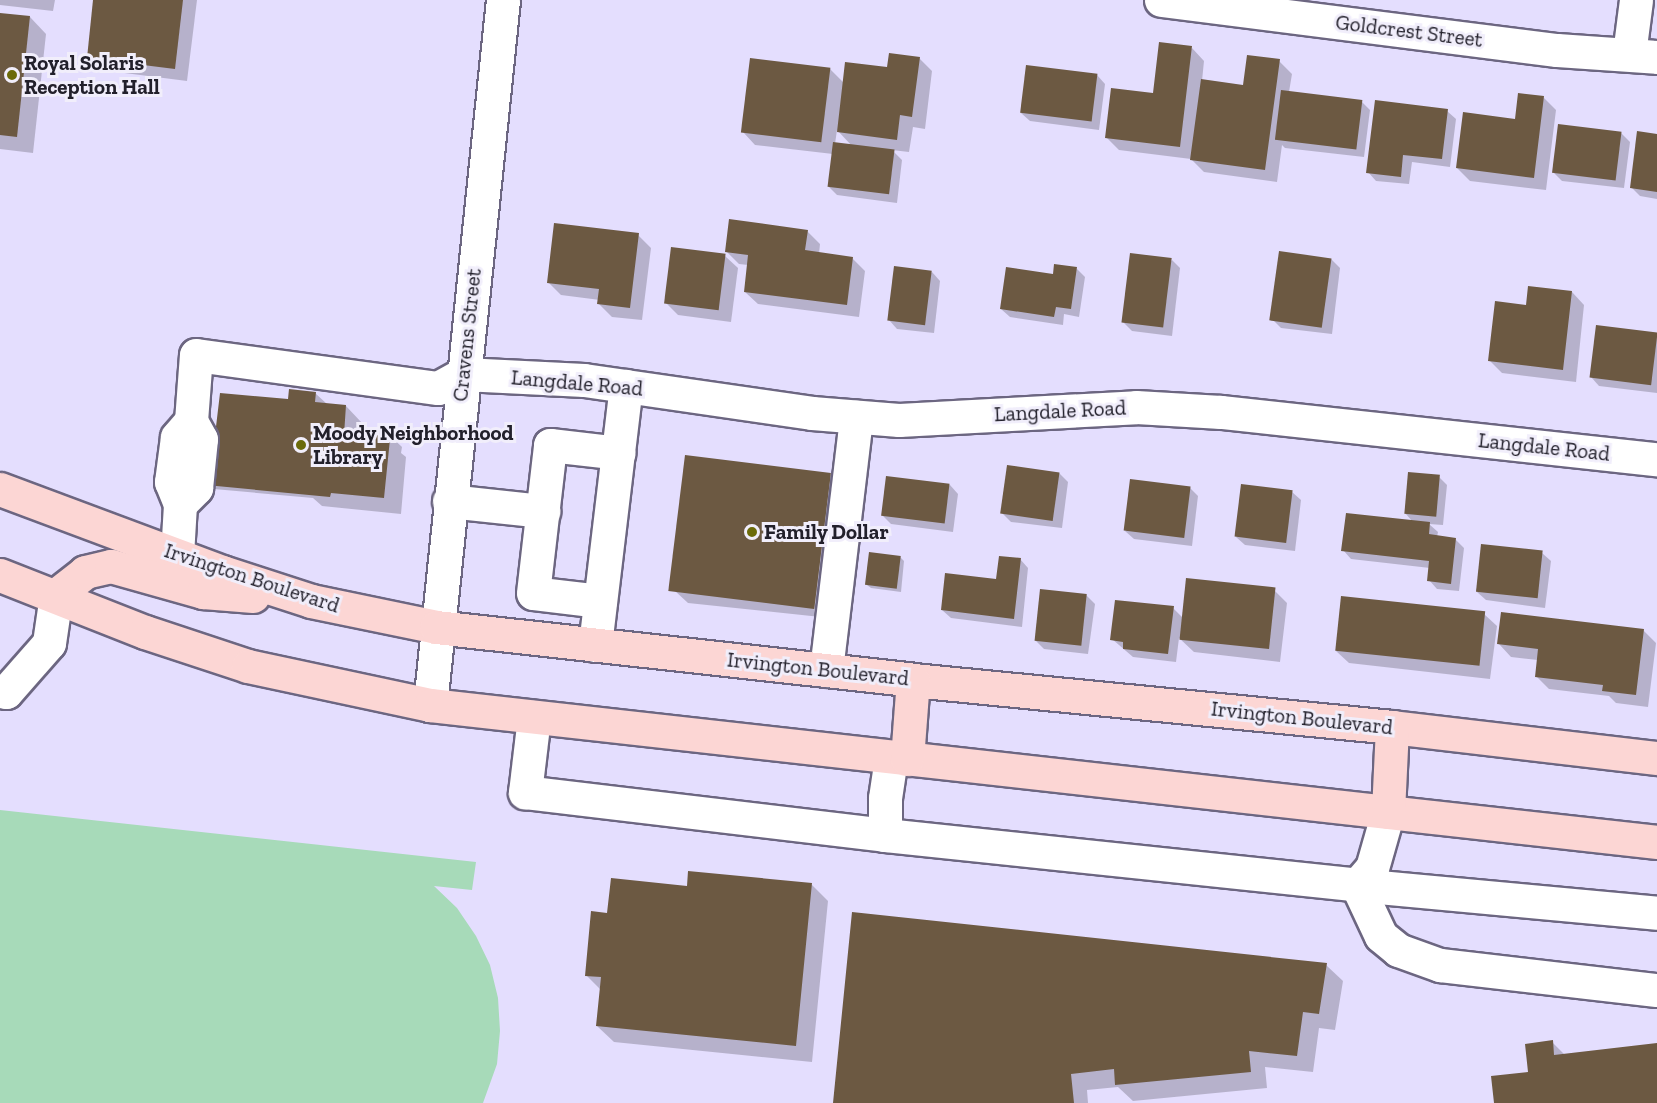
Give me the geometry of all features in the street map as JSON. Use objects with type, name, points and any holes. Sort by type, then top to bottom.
[{"type":"main road","name":"Irvington Boulevard","points":[[0,489],[177,555],[311,601],[436,627],[913,680],[1392,727],[1657,758]]},
{"type":"main road","points":[[56,595],[85,572],[111,566],[203,592],[311,601]]},
{"type":"main road","points":[[0,575],[56,595],[145,632],[248,666],[430,705],[1657,842]]},
{"type":"main road","points":[[899,758],[913,680]]},
{"type":"main road","points":[[1388,812],[1392,727]]},
{"type":"street","name":"Cravens Street","points":[[430,705],[449,501],[503,0]]},
{"type":"street","name":"Goldcrest Street","points":[[1161,0],[1557,50],[1643,56]]},
{"type":"street","points":[[1636,0],[1643,56]]},
{"type":"street","points":[[177,555],[180,504],[196,488],[201,440],[191,421],[196,355],[438,388],[463,374]]},
{"type":"street","name":"Langdale Road","points":[[463,374],[584,380],[812,413],[899,420],[1136,407],[1221,411],[1657,459]]},
{"type":"street","points":[[595,645],[626,386]]},
{"type":"street","points":[[826,670],[856,417]]},
{"type":"street","points":[[600,601],[533,593],[550,445],[619,453]]},
{"type":"street","points":[[449,501],[543,511]]},
{"type":"street","points":[[0,691],[6,692],[49,643],[56,595]]},
{"type":"street","points":[[534,717],[525,792],[885,835],[1358,885],[1657,913]]},
{"type":"street","points":[[885,835],[885,798],[899,758]]},
{"type":"street","points":[[1358,885],[1372,868],[1388,812]]},
{"type":"street","points":[[1358,885],[1381,936],[1398,950],[1440,964],[1657,990]]},
{"type":"green space","points":[[0,810],[476,862],[472,890],[434,886],[457,908],[476,936],[490,965],[498,998],[500,1031],[497,1064],[483,1103],[0,1103]]},
{"type":"building","points":[[93,0],[183,0],[175,69],[87,58]]},
{"type":"building","name":"Royal Solaris Reception Hall","points":[[0,13],[30,16],[17,137],[0,135]]},
{"type":"building","points":[[1159,42],[1192,46],[1180,147],[1105,138],[1111,88],[1153,93]]},
{"type":"building","points":[[889,53],[920,57],[912,117],[900,115],[897,140],[837,132],[845,62],[887,67]]},
{"type":"building","points":[[1247,55],[1280,59],[1265,170],[1190,160],[1201,79],[1243,85]]},
{"type":"building","points":[[750,58],[830,68],[821,142],[741,132]]},
{"type":"building","points":[[1026,65],[1097,74],[1092,121],[1020,113]]},
{"type":"building","points":[[1281,90],[1362,100],[1356,150],[1275,140]]},
{"type":"building","points":[[1518,93],[1544,96],[1534,178],[1456,168],[1463,112],[1515,119]]},
{"type":"building","points":[[1375,100],[1448,109],[1442,159],[1403,155],[1401,177],[1366,173]]},
{"type":"building","points":[[1558,124],[1622,132],[1616,180],[1552,173]]},
{"type":"building","points":[[1637,131],[1657,134],[1657,192],[1630,188]]},
{"type":"building","points":[[833,142],[895,150],[889,194],[828,187]]},
{"type":"building","points":[[729,219],[808,230],[805,250],[853,257],[847,305],[744,292],[748,255],[725,252]]},
{"type":"building","points":[[554,223],[639,233],[630,308],[597,304],[599,289],[547,283]]},
{"type":"building","points":[[671,247],[726,254],[719,310],[664,304]]},
{"type":"building","points":[[1279,251],[1331,258],[1322,328],[1269,320]]},
{"type":"building","points":[[1130,253],[1172,258],[1163,328],[1121,322]]},
{"type":"building","points":[[1054,264],[1077,267],[1071,309],[1056,307],[1054,317],[1000,309],[1006,267],[1053,274]]},
{"type":"building","points":[[894,266],[932,271],[925,325],[887,321]]},
{"type":"building","points":[[1528,286],[1572,291],[1563,370],[1488,361],[1495,301],[1526,305]]},
{"type":"building","points":[[1596,325],[1657,332],[1651,385],[1590,378]]},
{"type":"building","name":"Moody Neighborhood Library","points":[[289,389],[316,392],[315,402],[346,405],[344,435],[361,437],[361,427],[386,429],[385,439],[390,439],[384,498],[331,493],[330,497],[185,483],[213,452],[220,393],[288,399]]},
{"type":"building","name":"Family Dollar","points":[[685,455],[831,473],[814,609],[668,591]]},
{"type":"building","points":[[1007,465],[1059,472],[1053,521],[1000,514]]},
{"type":"building","points":[[1408,472],[1440,475],[1436,517],[1404,514]]},
{"type":"building","points":[[886,476],[950,484],[945,524],[881,516]]},
{"type":"building","points":[[1130,479],[1191,486],[1184,538],[1124,531]]},
{"type":"building","points":[[1241,484],[1293,490],[1286,543],[1235,537]]},
{"type":"building","points":[[1346,513],[1430,522],[1429,534],[1456,538],[1451,584],[1427,581],[1429,561],[1341,551]]},
{"type":"building","points":[[1481,544],[1543,550],[1538,598],[1476,592]]},
{"type":"building","points":[[869,552],[901,556],[897,589],[865,585]]},
{"type":"building","points":[[999,556],[1021,558],[1014,619],[941,610],[945,573],[996,579]]},
{"type":"building","points":[[1186,578],[1276,587],[1269,649],[1180,640]]},
{"type":"building","points":[[1040,589],[1087,594],[1081,646],[1035,641]]},
{"type":"building","points":[[1341,596],[1485,611],[1479,666],[1335,651]]},
{"type":"building","points":[[1115,600],[1174,606],[1168,654],[1123,649],[1123,642],[1110,640]]},
{"type":"building","points":[[1501,612],[1644,629],[1636,695],[1602,691],[1603,685],[1535,677],[1538,649],[1497,644]]},
{"type":"building","points":[[688,871],[812,883],[796,1046],[596,1026],[601,977],[585,976],[591,911],[607,913],[611,878],[687,886]]},
{"type":"building","points":[[852,912],[1327,963],[1319,1014],[1303,1012],[1297,1056],[1249,1051],[1251,1072],[1115,1085],[1114,1069],[1071,1074],[1074,1103],[833,1103]]},
{"type":"building","points":[[1553,1040],[1554,1055],[1657,1043],[1657,1103],[1494,1103],[1491,1076],[1528,1072],[1525,1044]]},
{"type":"place","name":"Royal Solaris Reception Hall","points":[[12,75]]},
{"type":"place","name":"Moody Neighborhood Library","points":[[301,445]]},
{"type":"place","name":"Family Dollar","points":[[752,532]]}]
